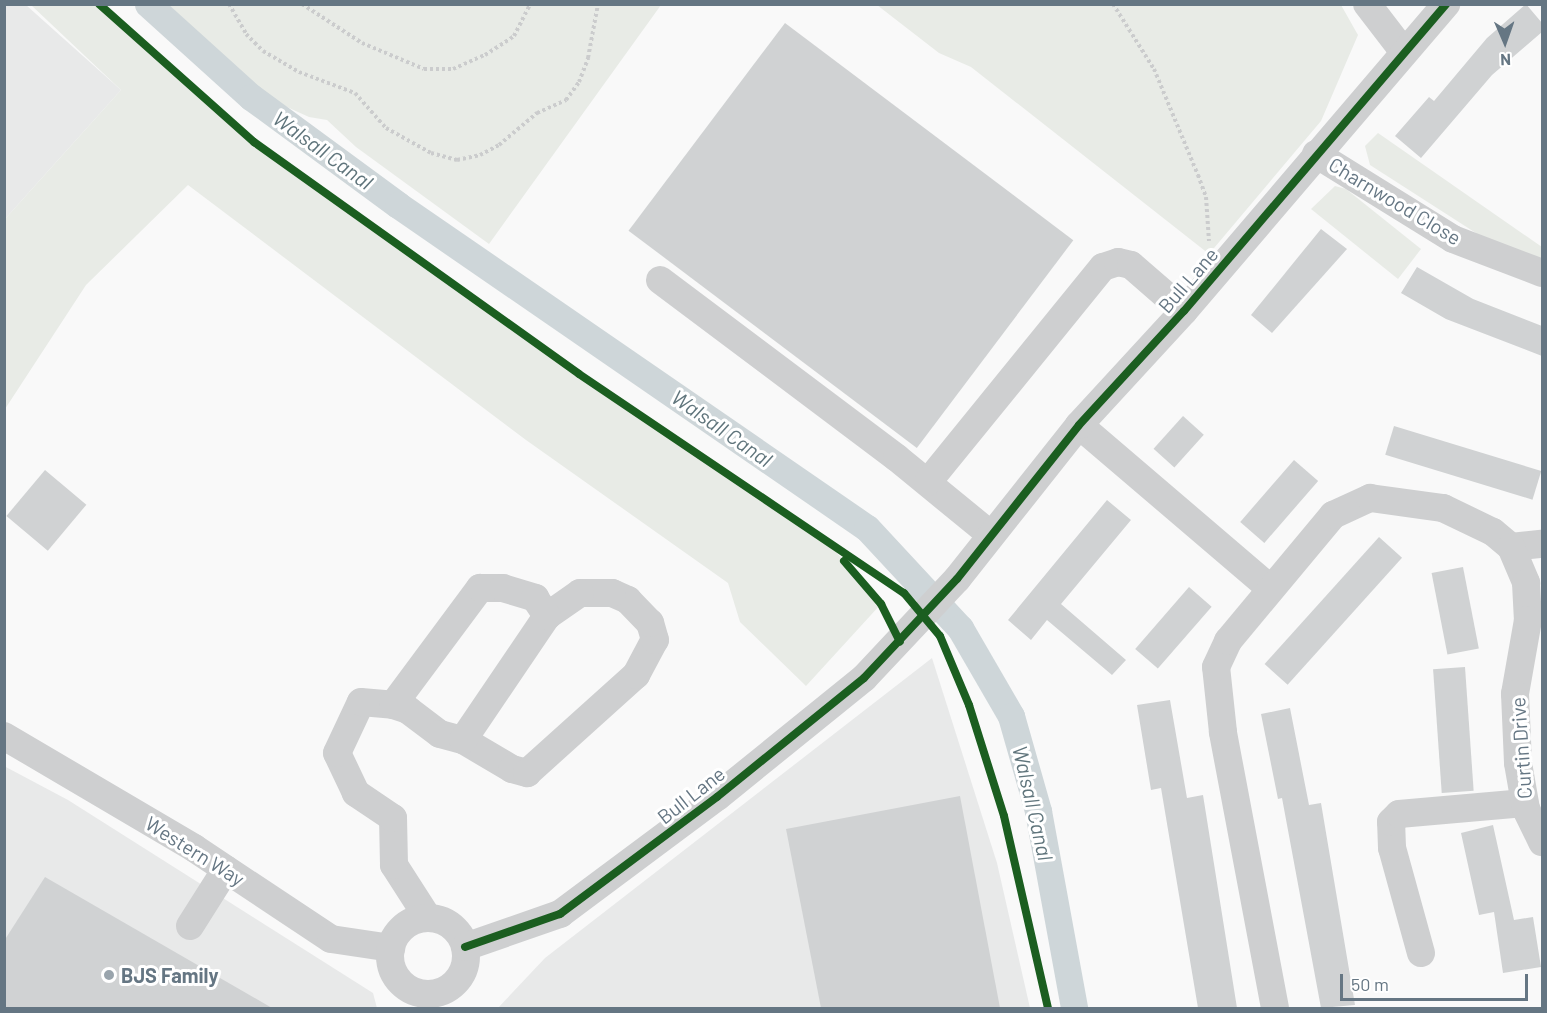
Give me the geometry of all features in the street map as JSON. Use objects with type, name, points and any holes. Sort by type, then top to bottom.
[{"type":"street","points":[[1367,4],[1403,51]]},
{"type":"street","name":"Bull Lane","points":[[465,947],[560,914],[717,797],[864,678],[913,629],[957,579],[990,534],[1079,425],[1184,312],[1403,51],[1446,4]]},
{"type":"street","name":"Charnwood Close","points":[[1316,154],[1453,239],[1542,273]]},
{"type":"street","points":[[928,482],[1103,267],[1118,262],[1131,265],[1184,312]]},
{"type":"street","points":[[660,280],[928,482],[990,534]]},
{"type":"street","points":[[1079,425],[1269,587]]},
{"type":"street","name":"Curtin Drive","points":[[1275,1008],[1223,732],[1216,668],[1228,641],[1269,587],[1333,515],[1370,498],[1443,508],[1493,532],[1511,548],[1526,583],[1528,620],[1515,694],[1518,763],[1525,803],[1542,842]]},
{"type":"street","points":[[1511,548],[1542,544]]},
{"type":"street","points":[[393,705],[480,588],[503,588],[535,598],[547,616]]},
{"type":"street","points":[[428,918],[394,865],[393,818],[356,792],[337,753],[361,702],[393,705],[408,710],[440,734],[463,740],[512,770],[526,773],[636,675],[654,640],[645,618],[628,600],[612,593],[580,593],[547,616],[463,740]]},
{"type":"street","name":"Western Way","points":[[4,736],[226,869],[331,939],[391,948]]},
{"type":"street","points":[[1421,953],[1392,848],[1391,822],[1399,814],[1525,803]]},
{"type":"street","points":[[190,926],[226,869]]},
{"type":"street","points":[[428,918],[452,926],[465,947],[463,971],[447,989],[432,1001],[401,982],[392,966],[391,948],[404,926],[428,918]]},
{"type":"path","points":[[229,4],[246,34],[263,51],[299,72],[355,93],[386,128],[431,153],[457,160],[480,155],[499,145],[537,114],[566,99],[579,82],[588,58],[597,4]]},
{"type":"path","points":[[302,4],[362,43],[397,60],[433,69],[453,69],[485,56],[514,36],[530,4]]},
{"type":"path","points":[[1113,4],[1154,69],[1198,175],[1206,197],[1209,244]]},
{"type":"shaded area","points":[[5,5],[26,5],[121,90],[5,219]]},
{"type":"shaded area","points":[[31,5],[99,5],[254,142],[579,374],[830,545],[881,604],[806,686],[740,622],[728,583],[526,440],[188,185],[86,285],[5,409],[5,219],[121,90]]},
{"type":"shaded area","points":[[169,5],[661,5],[489,244],[356,147],[327,120],[309,117],[265,97]]},
{"type":"shaded area","points":[[877,5],[1341,5],[1358,35],[1321,121],[1209,254],[971,67],[939,53]]},
{"type":"shaded area","points":[[1378,133],[1542,247],[1542,261],[1479,235],[1370,165],[1365,146]]},
{"type":"shaded area","points":[[1335,186],[1346,189],[1421,249],[1398,279],[1311,209]]},
{"type":"shaded area","points":[[932,658],[997,863],[1030,1008],[498,1008],[545,958]]},
{"type":"shaded area","points":[[4,766],[68,800],[373,993],[377,1008],[5,1008]]},
{"type":"building","points":[[1526,4],[1542,23],[1542,32],[1492,75],[1421,158],[1395,136],[1429,97],[1434,101],[1487,38]]},
{"type":"building","points":[[785,23],[1073,240],[917,448],[629,231]]},
{"type":"building","points":[[1321,229],[1347,249],[1272,333],[1251,315]]},
{"type":"building","points":[[1417,267],[1473,299],[1542,326],[1542,356],[1446,319],[1401,293]]},
{"type":"building","points":[[1183,416],[1204,435],[1174,467],[1154,449]]},
{"type":"building","points":[[1394,426],[1541,471],[1532,500],[1385,455]]},
{"type":"building","points":[[1294,460],[1318,481],[1264,543],[1240,522]]},
{"type":"building","points":[[45,470],[86,505],[48,551],[6,516]]},
{"type":"building","points":[[1107,500],[1131,520],[1061,604],[1126,660],[1112,675],[1047,620],[1031,640],[1008,620]]},
{"type":"building","points":[[1379,537],[1402,558],[1288,685],[1265,664]]},
{"type":"building","points":[[1463,567],[1479,648],[1447,655],[1432,573]]},
{"type":"building","points":[[1189,587],[1212,607],[1158,669],[1135,649]]},
{"type":"building","points":[[1465,667],[1474,791],[1442,793],[1433,669]]},
{"type":"building","points":[[1170,700],[1187,798],[1203,795],[1237,1008],[1198,1008],[1161,788],[1151,790],[1137,705]]},
{"type":"building","points":[[1290,708],[1309,805],[1321,803],[1355,1005],[1321,1008],[1282,798],[1278,799],[1261,714]]},
{"type":"building","points":[[960,796],[1000,1008],[821,1008],[786,829]]},
{"type":"building","points":[[1493,825],[1514,920],[1533,917],[1541,967],[1503,973],[1494,912],[1479,915],[1461,833]]},
{"type":"building","name":"BJS Family","points":[[45,877],[272,1008],[4,1008],[4,941]]},
{"type":"waterway","name":"Walsall Canal","points":[[148,4],[251,97],[398,205],[867,528],[960,628],[1011,716],[1038,811],[1074,1008]]},
{"type":"cycle path","points":[[99,4],[254,142],[579,374],[904,593],[940,636],[969,705],[1004,816],[1048,1008]]},
{"type":"cycle path","points":[[465,947],[560,914],[717,797],[864,678],[957,579],[1079,425],[1184,311],[1446,4]]},
{"type":"cycle path","points":[[844,561],[881,604],[900,642]]},
{"type":"place","name":"BJS Family","points":[[109,975]]}]
